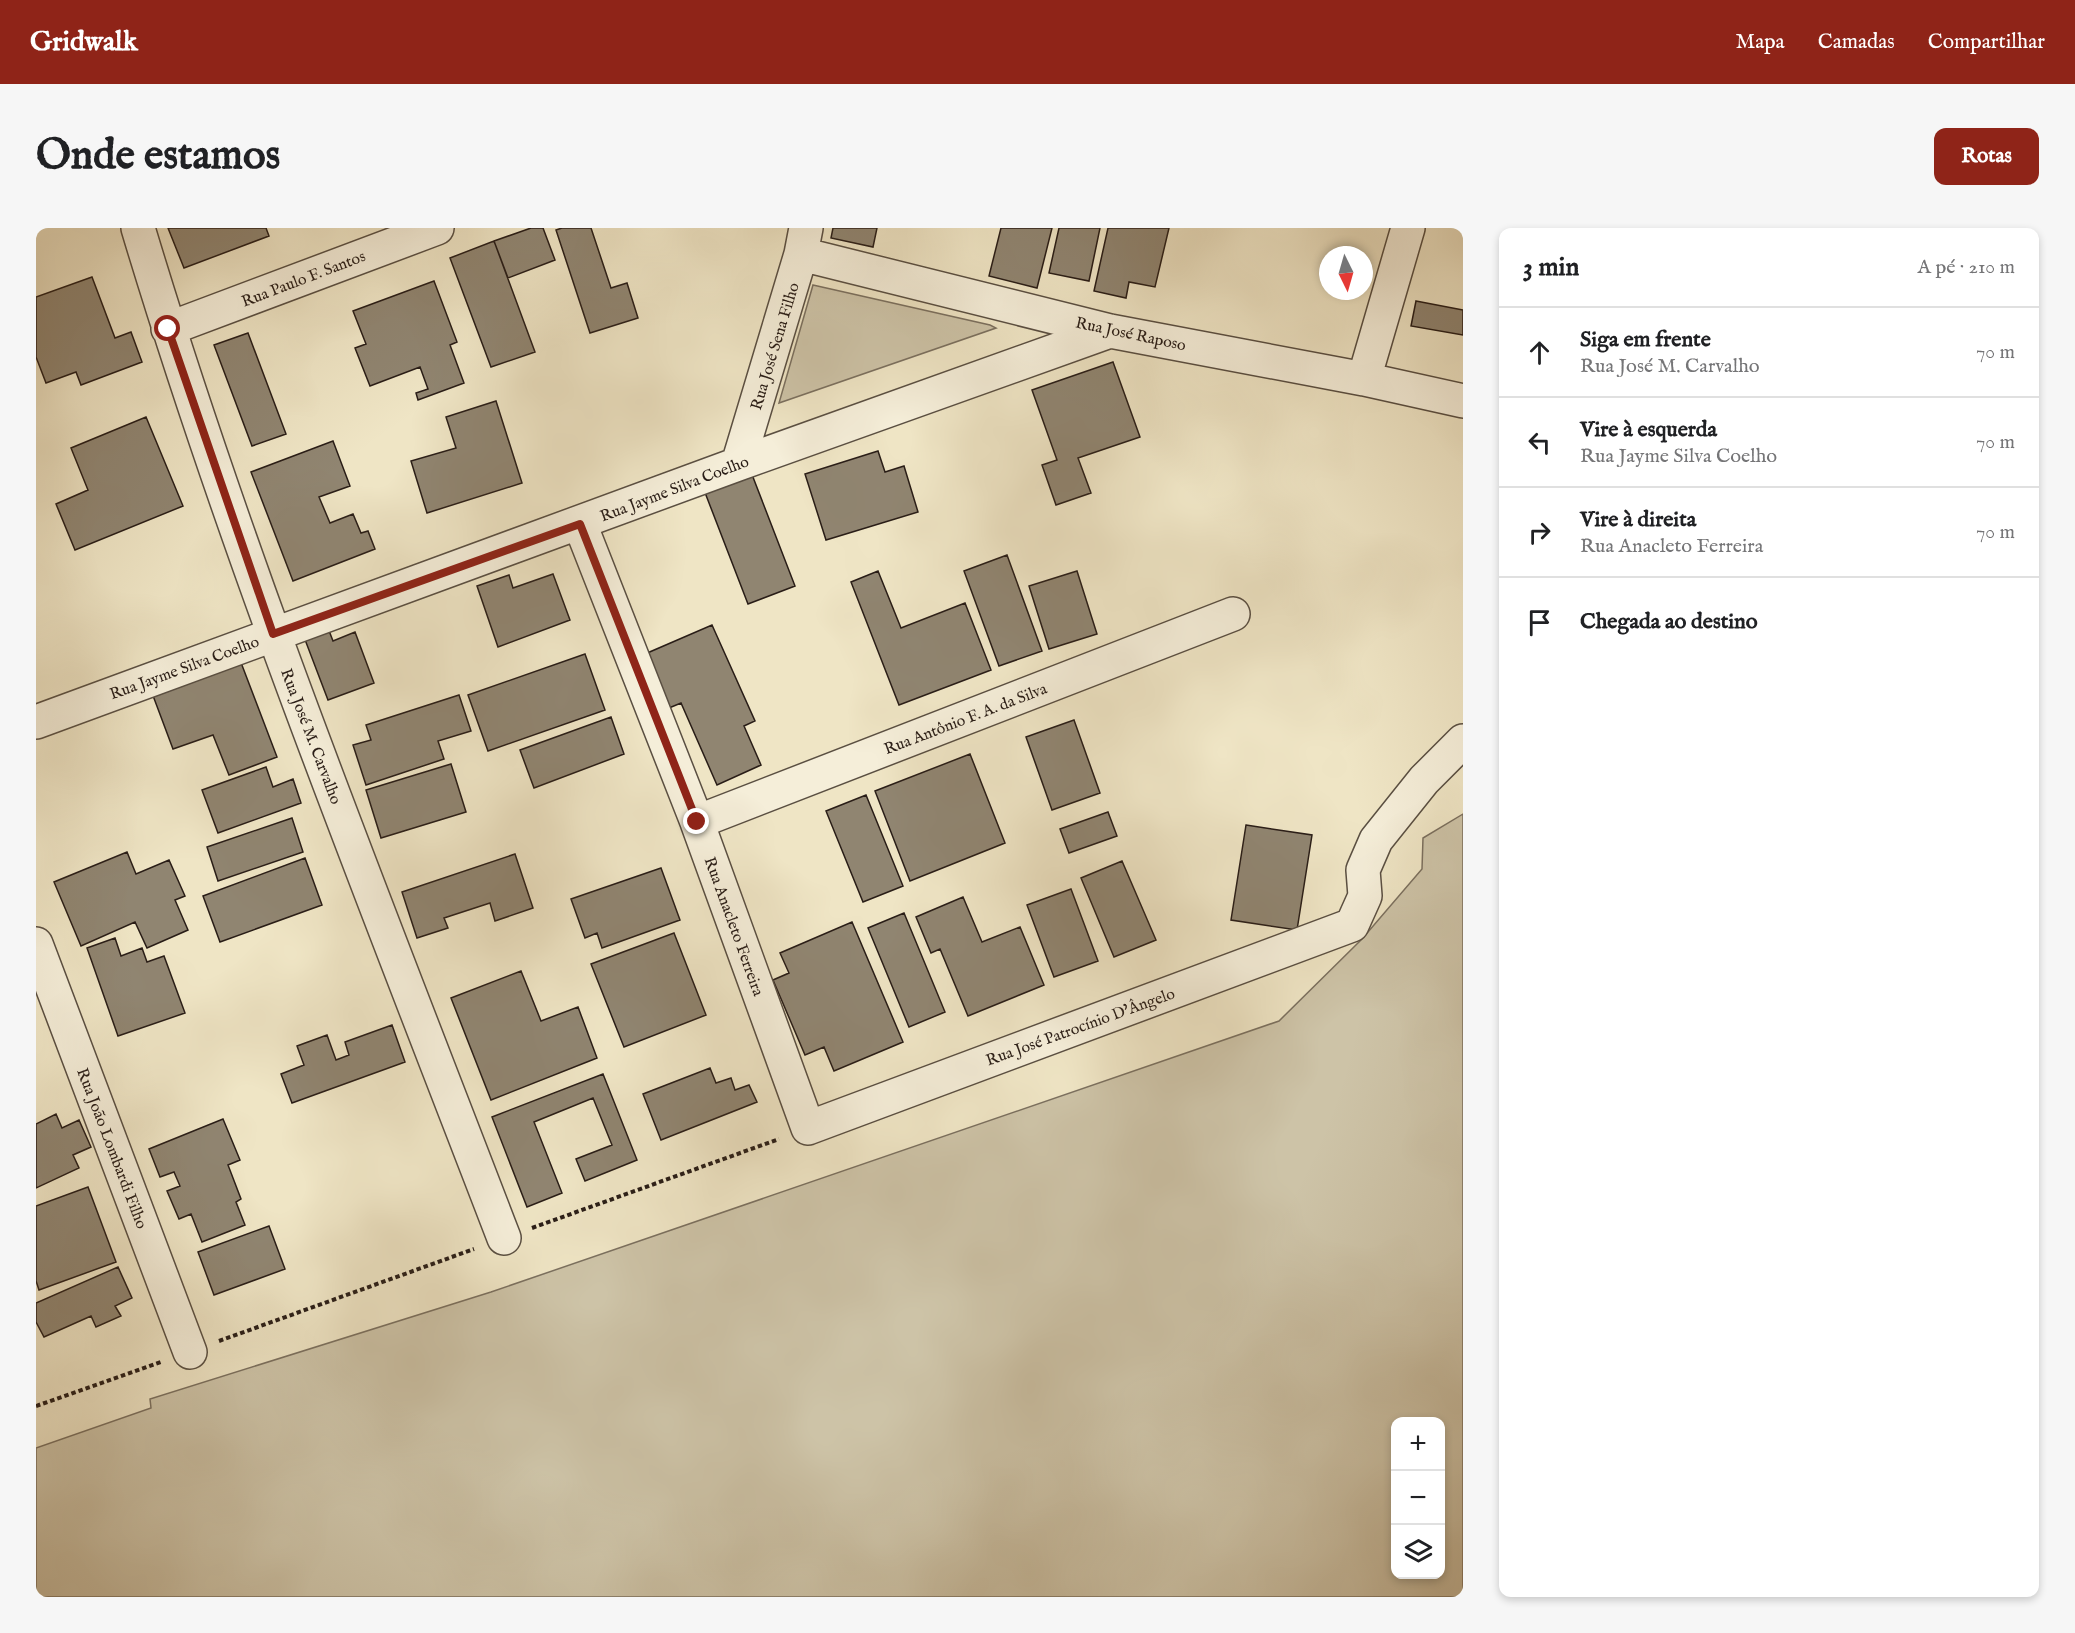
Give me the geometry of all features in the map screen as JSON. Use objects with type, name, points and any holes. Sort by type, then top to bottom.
[{"type":"street","name":"Rua José M. Carvalho","points":[[138,228],[168,329],[273,634],[504,1238]]},
{"type":"street","name":"Rua Paulo F. Santos","points":[[168,329],[437,228]]},
{"type":"street","points":[[1364,379],[1408,228]]},
{"type":"street","name":"Rua José Raposo","points":[[804,241],[1110,331],[1364,379],[1463,401]]},
{"type":"street","name":"Rua José Sena Filho","points":[[738,464],[804,241]]},
{"type":"street","name":"Rua Jayme Silva Coelho","points":[[36,722],[580,524],[738,464],[1110,331]]},
{"type":"street","name":"Rua Anacleto Ferreira","points":[[580,524],[697,822],[808,1128]]},
{"type":"street","name":"Rua Antônio F. A. da Silva","points":[[697,822],[1233,614]]},
{"type":"street","name":"Rua José Patrocínio D'Ângelo","points":[[808,1128],[1352,925],[1365,896],[1363,870],[1376,840],[1424,780],[1463,741]]},
{"type":"street","name":"Rua João Lombardi Filho","points":[[36,944],[190,1352]]},
{"type":"path","points":[[36,1406],[808,1128]]},
{"type":"shaded area","points":[[813,285],[990,325],[996,328],[779,403]]},
{"type":"shaded area","points":[[1463,814],[1463,1597],[36,1597],[36,1448],[151,1408],[150,1399],[491,1292],[1279,1021],[1362,939],[1422,869],[1423,838]]},
{"type":"building","points":[[168,228],[266,228],[269,236],[184,268]]},
{"type":"building","points":[[531,228],[543,228],[555,260],[508,278],[494,241]]},
{"type":"building","points":[[591,228],[611,288],[627,283],[638,318],[590,333],[556,230]]},
{"type":"building","points":[[833,228],[877,228],[873,247],[831,238]]},
{"type":"building","points":[[1001,228],[1052,228],[1037,288],[989,276]]},
{"type":"building","points":[[1059,228],[1100,228],[1089,281],[1049,273]]},
{"type":"building","points":[[1108,228],[1169,228],[1155,287],[1129,282],[1126,298],[1094,291]]},
{"type":"building","points":[[494,241],[535,352],[491,367],[450,258]]},
{"type":"building","points":[[92,277],[115,338],[131,332],[142,362],[81,385],[76,372],[46,383],[36,357],[36,297]]},
{"type":"building","points":[[434,281],[457,342],[450,345],[464,383],[418,400],[416,393],[428,389],[420,367],[370,386],[355,348],[366,344],[353,311]]},
{"type":"building","points":[[1416,301],[1463,310],[1463,335],[1411,326]]},
{"type":"building","points":[[248,333],[286,434],[252,446],[214,345]]},
{"type":"building","points":[[1113,362],[1140,437],[1078,458],[1091,493],[1056,505],[1042,465],[1057,460],[1032,390]]},
{"type":"building","points":[[496,401],[522,483],[427,513],[411,461],[456,448],[446,417]]},
{"type":"building","points":[[146,417],[183,506],[75,550],[56,504],[88,490],[71,448]]},
{"type":"building","points":[[333,441],[350,486],[319,497],[330,523],[353,514],[361,533],[368,531],[375,549],[293,581],[251,472]]},
{"type":"building","points":[[878,451],[885,472],[904,466],[918,512],[826,540],[805,474]]},
{"type":"building","points":[[751,472],[795,586],[748,604],[704,490]]},
{"type":"building","points":[[1007,555],[1042,651],[999,666],[964,571]]},
{"type":"building","points":[[878,571],[901,628],[965,603],[991,670],[899,705],[851,582]]},
{"type":"building","points":[[1077,571],[1097,634],[1049,649],[1029,586]]},
{"type":"building","points":[[553,574],[570,620],[498,647],[477,586],[509,575],[513,588]]},
{"type":"building","points":[[712,625],[755,721],[744,726],[761,765],[717,785],[681,703],[669,708],[645,654]]},
{"type":"building","points":[[328,628],[333,641],[355,632],[374,683],[328,700],[304,637]]},
{"type":"building","points":[[585,654],[605,710],[488,751],[468,695]]},
{"type":"building","points":[[240,660],[277,757],[229,775],[213,735],[173,749],[152,693]]},
{"type":"building","points":[[459,695],[471,731],[438,741],[444,759],[366,785],[353,745],[371,740],[366,725]]},
{"type":"building","points":[[611,717],[624,754],[534,788],[520,750]]},
{"type":"building","points":[[1074,720],[1100,793],[1052,810],[1026,737]]},
{"type":"building","points":[[970,754],[1005,843],[910,881],[875,791]]},
{"type":"building","points":[[451,764],[466,812],[381,838],[366,790]]},
{"type":"building","points":[[266,767],[273,787],[293,779],[301,803],[218,833],[202,790]]},
{"type":"building","points":[[866,795],[903,886],[863,902],[826,811]]},
{"type":"building","points":[[1108,812],[1117,836],[1069,853],[1060,829]]},
{"type":"building","points":[[292,818],[303,852],[218,881],[207,847]]},
{"type":"building","points":[[1246,825],[1312,835],[1297,930],[1231,920]]},
{"type":"building","points":[[127,852],[136,874],[169,860],[185,896],[175,900],[188,930],[147,948],[135,922],[81,946],[54,882]]},
{"type":"building","points":[[515,854],[533,908],[495,921],[490,903],[444,918],[448,928],[417,938],[402,892]]},
{"type":"building","points":[[305,858],[322,905],[220,942],[203,896]]},
{"type":"building","points":[[1122,861],[1156,940],[1114,957],[1081,878]]},
{"type":"building","points":[[661,868],[680,920],[602,948],[597,933],[585,938],[571,899]]},
{"type":"building","points":[[1071,889],[1098,961],[1054,977],[1027,905]]},
{"type":"building","points":[[963,897],[982,942],[1020,927],[1044,985],[968,1016],[940,949],[931,953],[916,917]]},
{"type":"building","points":[[904,913],[945,1012],[909,1027],[868,928]]},
{"type":"building","points":[[852,922],[903,1042],[834,1071],[824,1047],[805,1055],[773,980],[789,973],[780,953]]},
{"type":"building","points":[[674,933],[706,1015],[624,1047],[591,964]]},
{"type":"building","points":[[115,938],[121,956],[142,948],[147,962],[164,956],[185,1013],[118,1036],[87,948]]},
{"type":"building","points":[[521,971],[541,1021],[578,1007],[597,1058],[491,1100],[451,998]]},
{"type":"building","points":[[392,1025],[405,1062],[292,1103],[281,1074],[304,1065],[297,1046],[327,1035],[336,1060],[349,1055],[345,1042]]},
{"type":"building","points":[[710,1068],[716,1083],[731,1078],[735,1090],[749,1085],[757,1102],[661,1140],[643,1094]]},
{"type":"building","points":[[603,1074],[637,1160],[585,1181],[576,1159],[612,1145],[593,1098],[534,1122],[562,1193],[527,1207],[492,1117]]},
{"type":"building","points":[[56,1114],[62,1128],[79,1120],[91,1147],[73,1155],[79,1168],[36,1188],[36,1124]]},
{"type":"building","points":[[223,1119],[240,1160],[228,1165],[241,1199],[236,1202],[245,1225],[202,1242],[191,1214],[179,1219],[167,1191],[180,1186],[174,1172],[160,1177],[149,1149]]},
{"type":"building","points":[[88,1187],[116,1262],[39,1290],[36,1281],[36,1206]]},
{"type":"building","points":[[269,1226],[285,1269],[214,1295],[198,1252]]},
{"type":"building","points":[[118,1267],[132,1298],[115,1306],[121,1316],[96,1327],[91,1316],[44,1337],[36,1322],[36,1303]]},
{"type":"route","points":[[168,329],[273,634],[580,524],[697,822]]}]
